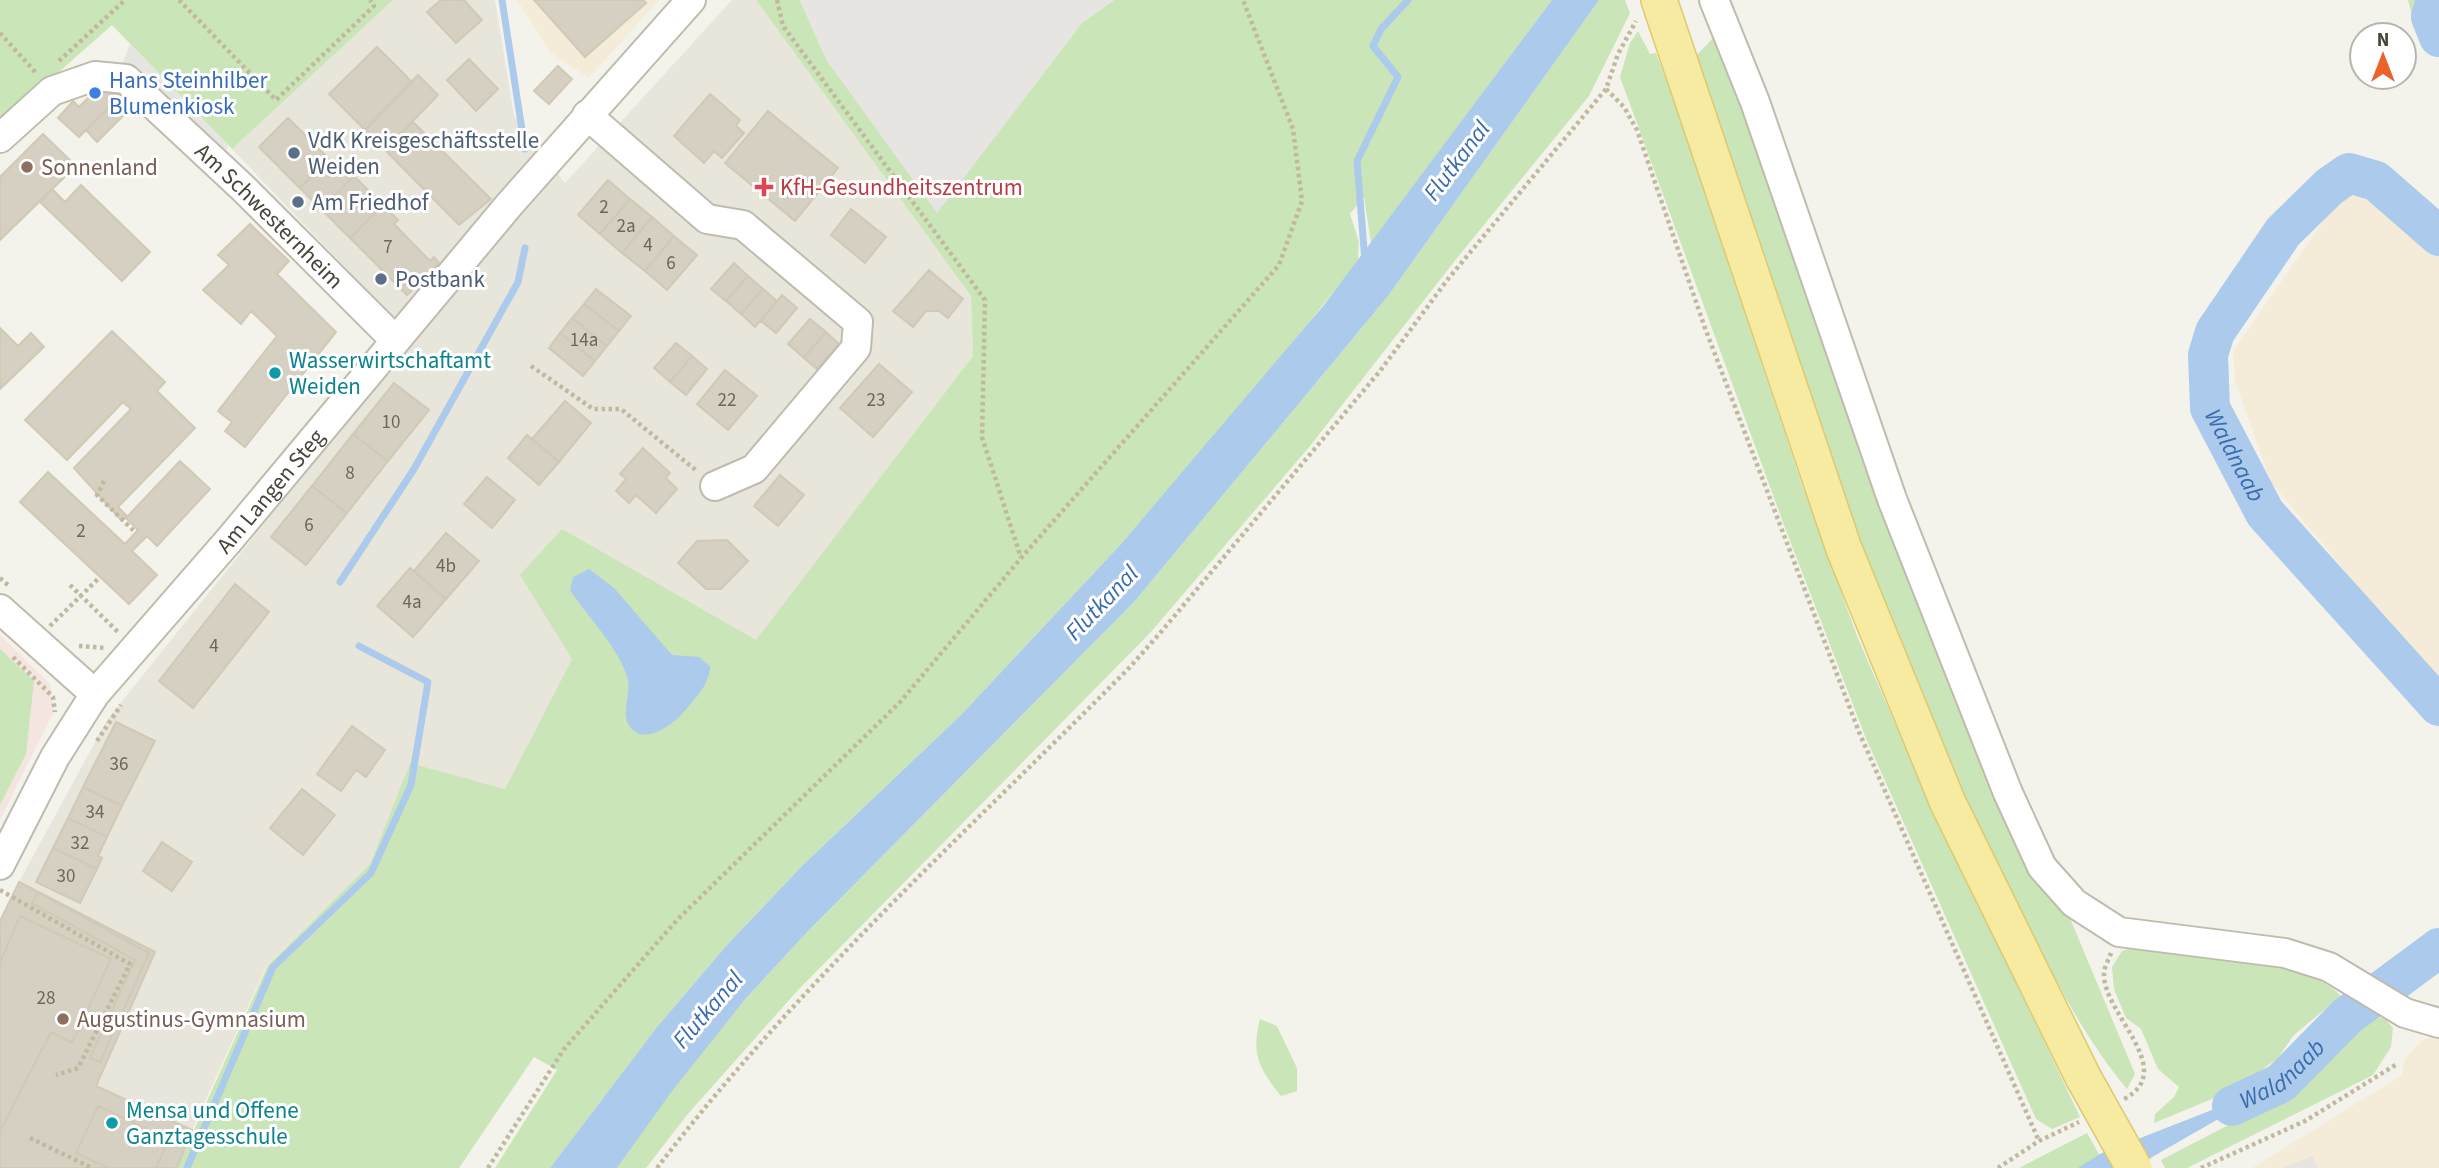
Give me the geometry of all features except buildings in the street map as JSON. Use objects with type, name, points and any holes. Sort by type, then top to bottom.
[{"type":"main road","points":[[1654,7],[1844,548],[1948,803],[2083,1077],[2134,1168]]},
{"type":"street","name":"Am Langen Steg","points":[[0,865],[55,757],[95,694],[230,539],[394,339],[587,115],[691,0]]},
{"type":"street","points":[[1721,4],[1892,499],[2008,793],[2042,867],[2074,904],[2119,932],[2285,953],[2329,967],[2405,1013],[2439,1023]]},
{"type":"street","name":"Am Schwesternheim","points":[[0,138],[52,91],[94,76],[126,79],[244,189],[394,339]]},
{"type":"street","points":[[587,115],[707,219],[743,225],[858,322],[856,348],[754,469],[715,486]]},
{"type":"street","points":[[0,609],[95,694]]},
{"type":"path","points":[[50,69],[125,0]]},
{"type":"path","points":[[179,0],[276,100],[374,6],[370,0]]},
{"type":"path","points":[[777,0],[783,26],[985,300],[982,437],[1021,558]]},
{"type":"path","points":[[488,1168],[572,1039],[677,920],[901,701],[1021,558],[1279,265],[1303,201],[1293,129],[1243,0]]},
{"type":"path","points":[[657,1168],[716,1090],[768,1033],[1137,659],[1380,371],[1448,279],[1606,89],[1618,54],[1654,7]]},
{"type":"path","points":[[0,33],[40,78]]},
{"type":"path","points":[[1606,89],[1624,107],[1637,130],[1705,328],[1859,732],[2039,1141]]},
{"type":"path","points":[[531,366],[593,409],[621,409],[715,486]]},
{"type":"path","points":[[104,481],[97,495],[136,533]]},
{"type":"path","points":[[35,641],[100,577]]},
{"type":"path","points":[[70,585],[133,648]]},
{"type":"path","points":[[9,653],[53,697],[55,715],[51,723]]},
{"type":"path","points":[[0,890],[130,964],[78,1068],[56,1075]]},
{"type":"path","points":[[2115,1103],[2137,1092],[2146,1074],[2142,1057],[2106,988],[2104,972],[2119,932]]},
{"type":"path","points":[[2201,1168],[2305,1121],[2397,1064]]},
{"type":"path","points":[[2001,1167],[2039,1141],[2083,1121]]},
{"type":"path","points":[[30,1138],[92,1168]]},
{"type":"shaded area","points":[[393,0],[495,0],[514,116],[565,183],[732,0],[756,0],[971,296],[973,356],[756,641],[562,530],[521,575],[572,659],[505,789],[410,763],[370,864],[267,965],[192,1130],[96,1086],[155,952],[19,882],[107,720],[413,338],[232,149]]},
{"type":"shaded area","points":[[517,0],[659,0],[589,78],[551,53]]},
{"type":"shaded area","points":[[800,0],[1114,0],[1083,22],[937,213],[827,61]]},
{"type":"shaded area","points":[[130,44],[228,145],[223,164],[122,65]]},
{"type":"shaded area","points":[[2356,189],[2439,255],[2439,684],[2271,482],[2235,381],[2233,351],[2344,191]]},
{"type":"shaded area","points":[[0,635],[50,684],[54,711],[0,820]]},
{"type":"shaded area","points":[[2434,1036],[2439,1037],[2439,1168],[2252,1168],[2402,1075],[2405,1059],[2420,1042]]},
{"type":"shaded area","points":[[2312,1156],[2319,1168],[2282,1168]]},
{"type":"green space","points":[[0,0],[393,0],[232,149],[112,25],[0,124]]},
{"type":"green space","points":[[756,0],[800,0],[827,61],[1083,22],[1114,0],[1552,0],[1371,243],[1364,197],[1350,214],[1359,242],[1358,261],[1275,365],[1122,543],[961,715],[802,866],[727,945],[657,1027],[550,1168],[495,1168],[557,1070],[534,1057],[459,1168],[177,1168],[268,965],[370,864],[410,763],[505,789],[572,659],[520,575],[562,529],[756,640],[973,356],[971,296]]},
{"type":"green space","points":[[1599,0],[1625,0],[1630,13],[1589,96],[1457,258],[1310,446],[1150,633],[798,990],[687,1115],[646,1168],[617,1168],[671,1091],[747,997],[810,929],[1134,602],[1388,296]]},
{"type":"green space","points":[[2408,0],[2439,0],[2439,11],[2412,15]]},
{"type":"green space","points":[[1638,31],[1650,54],[1656,53],[1676,106],[1801,482],[1857,636],[1915,770],[2080,1117],[2052,1129],[2036,1119],[1865,736],[1784,525],[1620,77],[1630,43]]},
{"type":"green space","points":[[1714,37],[1762,152],[1863,464],[1957,704],[2028,863],[2067,911],[2135,1074],[2127,1089],[2091,1040],[2044,958],[1956,776],[1913,676],[1835,472],[1694,58]]},
{"type":"green space","points":[[0,649],[34,681],[26,754],[0,805]]},
{"type":"green space","points":[[2151,942],[2225,952],[2277,963],[2323,982],[2341,996],[2294,1035],[2277,1059],[2236,1089],[2154,1123],[2155,1114],[2174,1097],[2179,1087],[2158,1069],[2141,1029],[2126,1018],[2114,989],[2112,967],[2122,951]]},
{"type":"green space","points":[[2372,1013],[2387,1021],[2393,1028],[2391,1047],[2373,1075],[2187,1168],[2165,1168],[2161,1160],[2302,1087],[2324,1058]]},
{"type":"green space","points":[[1260,1019],[1277,1026],[1297,1068],[1297,1091],[1281,1096],[1262,1069],[1256,1042]]},
{"type":"green space","points":[[2087,1133],[2107,1168],[2019,1168]]},
{"type":"water","name":"Flutkanal","points":[[1552,0],[1599,0],[1388,296],[1134,602],[810,929],[747,997],[672,1091],[617,1168],[550,1168],[657,1027],[727,945],[802,866],[961,715],[1122,543],[1324,305]]},
{"type":"water","points":[[589,569],[614,588],[672,655],[699,657],[710,666],[704,686],[681,715],[663,729],[642,734],[636,732],[627,722],[629,686],[624,668],[610,644],[570,590],[573,577]]},
{"type":"water","points":[[2281,1083],[2133,1168],[2078,1168],[2102,1153]]},
{"type":"waterway","points":[[502,0],[525,149]]},
{"type":"waterway","points":[[1365,262],[1357,161],[1398,77],[1373,46],[1381,29],[1408,0]]},
{"type":"waterway","name":"Waldnaab","points":[[2436,0],[2431,17],[2439,37]]},
{"type":"waterway","name":"Waldnaab","points":[[2439,236],[2376,181],[2349,173],[2329,187],[2283,232],[2215,332],[2208,355],[2210,408],[2265,513],[2439,706]]},
{"type":"waterway","points":[[340,582],[414,469],[518,282],[525,248]]},
{"type":"waterway","points":[[187,1168],[273,967],[371,873],[411,785],[428,682],[359,646]]},
{"type":"waterway","name":"Waldnaab","points":[[2232,1106],[2281,1083],[2347,1016],[2439,948]]},
{"type":"place","name":"Hans Steinhilber Blumenkiosk","points":[[95,93]]},
{"type":"place","name":"VdK Kreisgeschäftsstelle Weiden","points":[[294,153]]},
{"type":"place","name":"Sonnenland","points":[[27,167]]},
{"type":"place","name":"KfH-Gesundheitszentrum","points":[[764,187]]},
{"type":"place","name":"Am Friedhof","points":[[298,202]]},
{"type":"place","name":"Postbank","points":[[381,279]]},
{"type":"place","name":"Wasserwirtschaftamt Weiden","points":[[275,373]]},
{"type":"place","name":"Augustinus-Gymnasium","points":[[63,1019]]},
{"type":"place","name":"Mensa und Offene Ganztagesschule","points":[[112,1123]]}]
